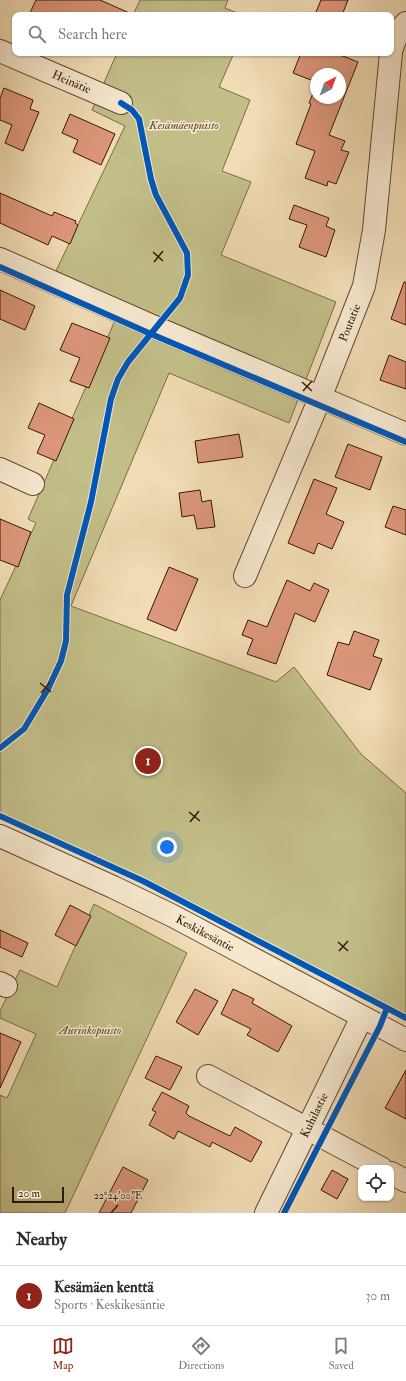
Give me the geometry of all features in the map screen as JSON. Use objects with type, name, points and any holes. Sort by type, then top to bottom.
[{"type":"street","name":"Poutatie","points":[[394,43],[398,32],[406,23]]},
{"type":"street","name":"Heinätie","points":[[0,51],[121,103]]},
{"type":"street","name":"Poutatie","points":[[245,576],[320,398],[364,286],[369,267],[376,211],[391,56]]},
{"type":"street","points":[[0,259],[406,434]]},
{"type":"street","points":[[0,469],[33,484]]},
{"type":"street","name":"Keskikesäntie","points":[[0,836],[173,916],[406,1040]]},
{"type":"street","name":"Kuhilastie","points":[[266,1213],[362,1017]]},
{"type":"street","points":[[208,1076],[375,1165]]},
{"type":"street","points":[[394,1175],[406,1181]]},
{"type":"green space","points":[[140,0],[228,0],[225,8],[235,12],[134,12]]},
{"type":"green space","name":"Kesämäenpuisto","points":[[116,56],[233,56],[219,87],[250,100],[222,171],[251,182],[221,255],[336,302],[289,423],[169,373],[71,606],[276,682],[294,667],[361,754],[406,793],[406,1015],[387,1008],[143,881],[0,816],[0,600],[36,523],[28,519],[123,302],[56,271],[125,126],[92,110]]},
{"type":"green space","name":"Aurinkopuisto","points":[[94,904],[187,953],[65,1213],[0,1213],[0,1095],[7,1098],[36,1034],[0,1018],[0,1011],[20,970],[57,987]]},
{"type":"building","points":[[36,0],[100,0],[127,12],[30,12]]},
{"type":"building","points":[[321,0],[348,0],[343,12],[316,12]]},
{"type":"building","points":[[300,56],[343,56],[358,62],[346,92],[346,68],[310,68],[310,80],[293,73]]},
{"type":"building","points":[[4,88],[33,100],[30,109],[39,112],[23,151],[5,143],[12,125],[0,120],[0,98]]},
{"type":"building","points":[[311,104],[341,104],[329,135],[345,141],[341,150],[349,152],[336,184],[328,181],[327,186],[305,178],[315,151],[296,144]]},
{"type":"building","points":[[70,114],[115,134],[101,165],[73,152],[78,140],[62,133]]},
{"type":"building","points":[[0,193],[52,216],[54,212],[76,221],[75,223],[78,225],[70,244],[52,236],[48,245],[0,223]]},
{"type":"building","points":[[294,205],[329,218],[326,226],[335,230],[326,257],[299,247],[307,225],[289,219]]},
{"type":"building","points":[[404,282],[406,282],[406,325],[391,319]]},
{"type":"building","points":[[0,290],[35,306],[25,330],[0,319]]},
{"type":"building","points":[[72,323],[110,338],[89,388],[70,381],[80,358],[60,350]]},
{"type":"building","points":[[389,355],[406,362],[406,389],[380,380]]},
{"type":"building","points":[[39,403],[74,419],[56,461],[37,453],[45,435],[28,428]]},
{"type":"building","points":[[239,434],[243,457],[198,463],[195,441]]},
{"type":"building","points":[[348,444],[382,457],[370,490],[335,477]]},
{"type":"building","points":[[314,479],[337,488],[326,514],[344,522],[332,549],[318,543],[314,554],[288,543]]},
{"type":"building","points":[[200,490],[202,502],[211,500],[215,527],[197,529],[194,515],[182,517],[179,493]]},
{"type":"building","points":[[393,506],[406,510],[406,535],[385,527]]},
{"type":"building","points":[[0,519],[31,532],[18,567],[0,560]]},
{"type":"building","points":[[169,567],[198,579],[176,631],[147,619]]},
{"type":"building","points":[[287,580],[310,591],[314,583],[329,590],[315,622],[295,613],[276,664],[247,654],[253,639],[242,635],[248,620],[267,627]]},
{"type":"building","points":[[354,631],[379,640],[373,656],[382,659],[370,690],[327,675],[338,642],[349,645]]},
{"type":"building","points":[[70,905],[91,916],[76,946],[55,935]]},
{"type":"building","points":[[0,930],[28,943],[22,957],[0,947]]},
{"type":"building","points":[[195,989],[218,1001],[198,1035],[176,1022]]},
{"type":"building","points":[[233,989],[254,999],[252,1003],[292,1026],[278,1052],[247,1035],[251,1029],[221,1014]]},
{"type":"building","points":[[0,1033],[21,1042],[0,1088]]},
{"type":"building","points":[[156,1056],[182,1067],[170,1090],[145,1078]]},
{"type":"building","points":[[406,1070],[406,1119],[385,1108]]},
{"type":"building","points":[[162,1092],[189,1106],[186,1113],[189,1116],[230,1136],[235,1127],[262,1142],[251,1162],[212,1142],[210,1147],[178,1131],[174,1139],[149,1125],[156,1112],[152,1110]]},
{"type":"building","points":[[123,1167],[148,1180],[131,1213],[99,1213]]},
{"type":"building","points":[[332,1170],[348,1179],[337,1199],[321,1190]]},
{"type":"cycle path","points":[[0,748],[24,729],[48,689],[61,661],[66,641],[67,595],[91,502],[111,399],[118,379],[128,362],[180,298],[188,275],[187,253],[156,195],[151,179],[139,119],[132,110],[121,103]]},
{"type":"cycle path","points":[[0,267],[151,334],[406,442]]},
{"type":"cycle path","points":[[0,816],[143,881],[406,1018]]},
{"type":"cycle path","points":[[284,1213],[380,1026],[387,1008]]},
{"type":"place","name":"Kesämäen kenttä","points":[[148,761]]}]
